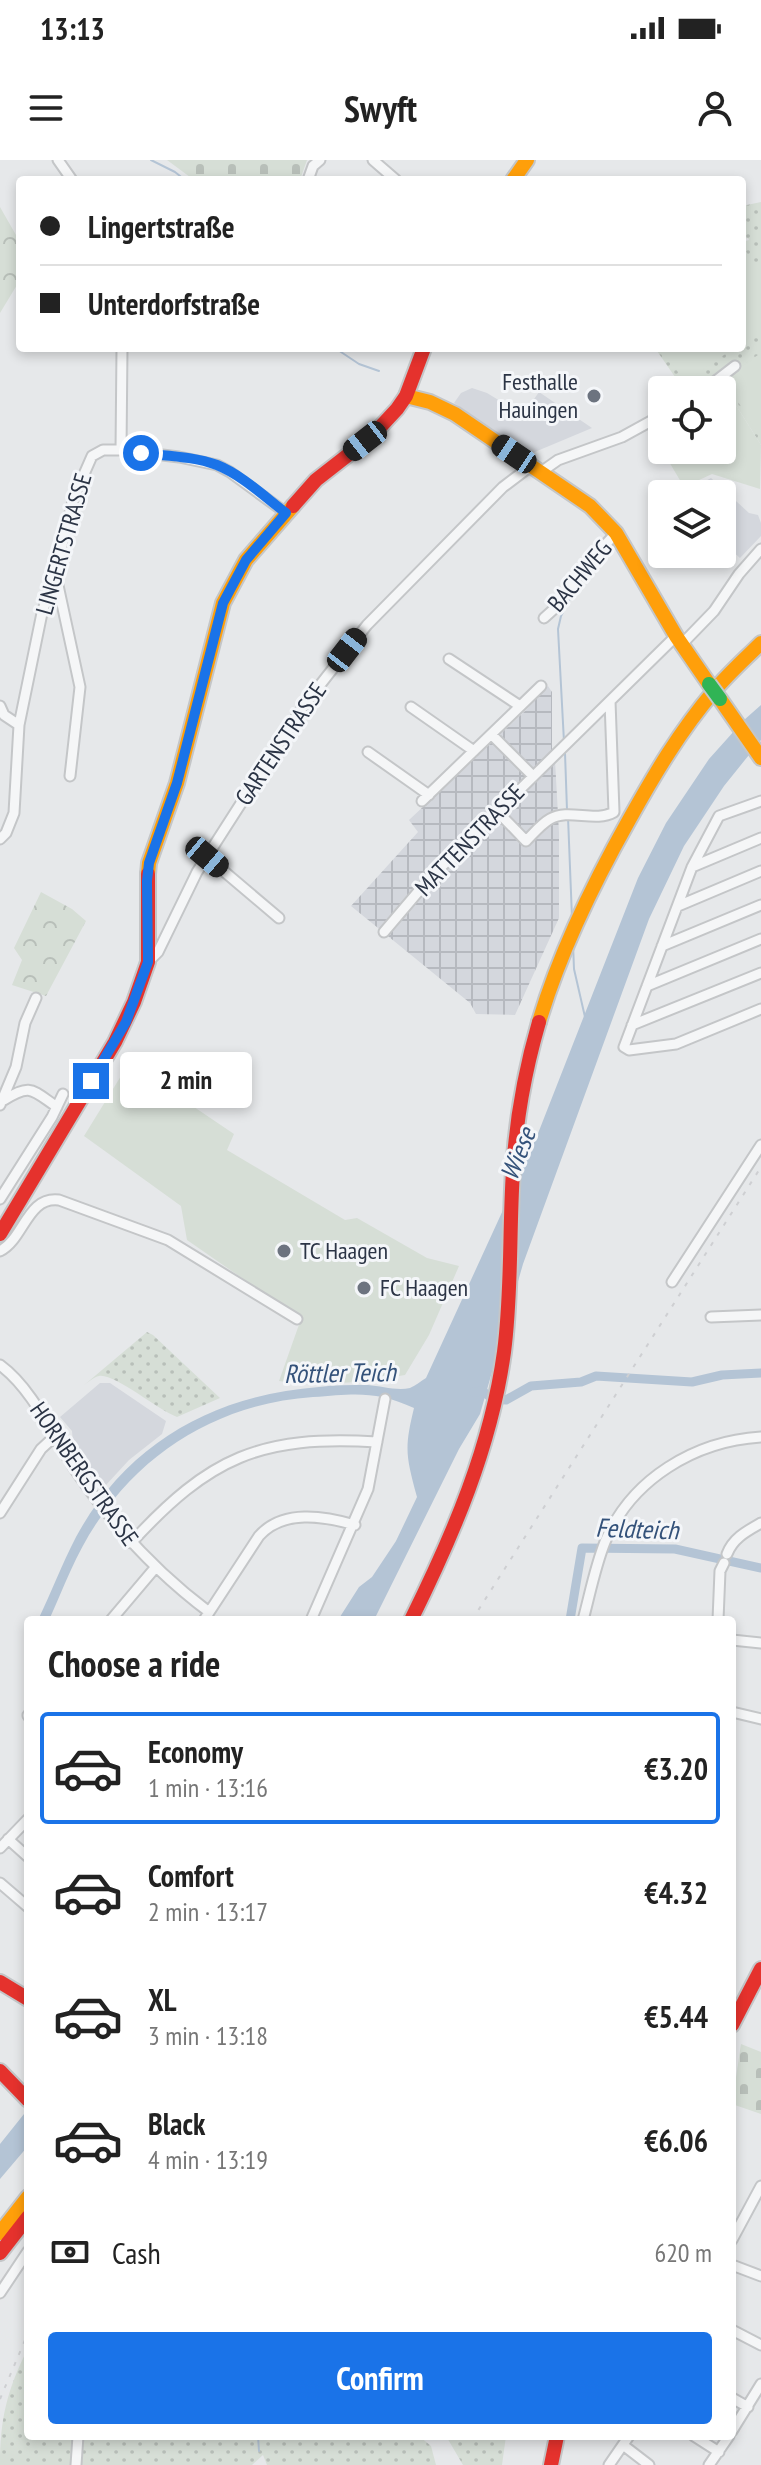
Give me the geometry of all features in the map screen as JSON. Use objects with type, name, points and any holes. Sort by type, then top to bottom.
[{"type":"street","points":[[373,160],[391,176]]},
{"type":"street","points":[[121,450],[122,352]]},
{"type":"street","points":[[0,1234],[121,1032],[134,1002],[148,962],[146,891],[149,863],[177,783],[223,603],[246,560],[286,513],[316,480],[371,437],[406,396],[422,352]]},
{"type":"street","points":[[722,376],[735,366]]},
{"type":"street","points":[[406,396],[430,402],[455,414],[590,506],[616,533],[679,640],[761,758]]},
{"type":"street","name":"GARTENSTRASSE","points":[[148,962],[158,952],[207,857],[302,708],[367,625],[503,487],[536,469],[622,437],[648,423]]},
{"type":"street","name":"LINGERTSTRASSE","points":[[0,839],[6,833],[14,813],[19,725],[42,613],[74,497],[92,456],[103,450],[121,450],[217,465],[286,513]]},
{"type":"street","name":"BACHWEG","points":[[544,618],[616,533]]},
{"type":"street","name":"MATTENSTRASSE","points":[[384,932],[429,879],[559,750],[610,701],[714,611],[739,574],[761,549]]},
{"type":"street","points":[[55,573],[80,687],[70,776]]},
{"type":"street","points":[[413,1616],[468,1495],[494,1407],[504,1352],[509,1298],[513,1173],[519,1110],[531,1047],[553,976],[597,878],[659,767],[714,691],[761,643]]},
{"type":"street","points":[[449,659],[520,706]]},
{"type":"street","points":[[368,752],[426,798],[541,686]]},
{"type":"street","points":[[497,811],[526,841],[550,819],[568,815],[607,816],[614,812],[610,701]]},
{"type":"street","points":[[0,706],[4,715],[19,725]]},
{"type":"street","points":[[411,707],[474,751]]},
{"type":"street","points":[[492,735],[533,776]]},
{"type":"street","points":[[761,801],[719,816],[692,867],[624,1047],[629,1050],[676,1044],[761,1009]]},
{"type":"street","points":[[692,867],[761,838]]},
{"type":"street","points":[[207,857],[279,918]]},
{"type":"street","points":[[678,906],[761,871]]},
{"type":"street","points":[[662,946],[761,905]]},
{"type":"street","points":[[647,986],[761,939]]},
{"type":"street","points":[[632,1025],[761,973]]},
{"type":"street","points":[[2,1102],[16,1067],[25,1023],[36,998]]},
{"type":"street","points":[[2,1102],[19,1091],[29,1089],[57,1107]]},
{"type":"street","points":[[0,1199],[63,1094]]},
{"type":"street","points":[[672,1282],[761,1145]]},
{"type":"street","points":[[0,1251],[9,1247],[35,1208],[49,1199],[59,1200],[168,1240],[297,1319]]},
{"type":"street","points":[[711,1317],[761,1315]]},
{"type":"street","name":"HORNBERGSTRASSE","points":[[0,1365],[14,1375],[108,1516],[155,1568],[207,1616]]},
{"type":"street","points":[[313,1616],[355,1525],[368,1489],[385,1399]]},
{"type":"street","points":[[0,1513],[34,1459],[54,1437]]},
{"type":"street","points":[[584,1616],[600,1556],[614,1523],[649,1481],[701,1449],[722,1442],[761,1437]]},
{"type":"street","points":[[131,1543],[194,1483],[248,1454],[314,1441],[377,1442]]},
{"type":"street","points":[[207,1616],[268,1527],[281,1521],[314,1516],[355,1525]]},
{"type":"street","points":[[718,1616],[720,1571],[730,1545],[761,1523]]},
{"type":"street","points":[[114,1616],[155,1568]]},
{"type":"street","points":[[736,1640],[761,1643]]},
{"type":"street","points":[[736,1713],[761,1719]]},
{"type":"street","points":[[0,1848],[24,1823]]},
{"type":"street","points":[[8,1839],[24,1853]]},
{"type":"street","points":[[0,1883],[24,1904]]},
{"type":"street","points":[[736,2017],[761,1969]]},
{"type":"street","points":[[0,1982],[24,1996]]},
{"type":"street","points":[[0,2071],[24,2096]]},
{"type":"street","points":[[736,2233],[761,2186]]},
{"type":"street","points":[[0,2233],[24,2202]]},
{"type":"street","points":[[0,2253],[24,2222]]},
{"type":"street","points":[[0,2293],[24,2257]]},
{"type":"street","points":[[736,2267],[761,2276]]},
{"type":"street","points":[[736,2332],[761,2345]]},
{"type":"street","points":[[736,2426],[754,2402],[761,2384]]},
{"type":"street","points":[[76,2465],[78,2440]]},
{"type":"street","points":[[551,2465],[556,2440]]},
{"type":"street","points":[[700,2440],[719,2452]]},
{"type":"street","points":[[709,2465],[726,2440]]},
{"type":"street","points":[[609,2465],[626,2441],[649,2465]]},
{"type":"shaded area","points":[[472,388],[487,393],[523,415],[539,392],[592,428],[530,454],[454,403],[461,393]]},
{"type":"shaded area","points":[[736,501],[749,513],[758,515],[761,523],[761,536],[740,558],[736,554]]},
{"type":"shaded area","points":[[548,686],[552,692],[552,749],[559,833],[559,918],[515,1015],[476,1014],[470,1003],[351,906],[418,832],[409,820]]},
{"type":"shaded area","points":[[100,1383],[110,1383],[166,1421],[162,1434],[129,1460],[106,1485],[94,1476],[73,1443],[72,1431],[60,1417]]},
{"type":"green space","points":[[167,160],[307,160],[301,176],[189,176]]},
{"type":"green space","points":[[761,202],[761,445],[736,405],[736,376],[674,376],[658,352],[746,352],[746,241],[749,240],[746,238],[746,205]]},
{"type":"green space","points":[[0,207],[16,235],[16,287],[0,313]]},
{"type":"green space","points":[[746,252],[761,273],[761,329],[746,339]]},
{"type":"green space","points":[[664,352],[728,352],[694,376],[681,376]]},
{"type":"green space","points":[[761,353],[761,438],[736,399],[736,376],[726,376]]},
{"type":"green space","points":[[736,405],[761,445],[760,489],[712,474],[699,480],[680,480],[670,464],[736,464]]},
{"type":"green space","points":[[41,892],[72,909],[86,921],[46,996],[12,985],[22,960],[14,948]]},
{"type":"green space","points":[[129,1063],[234,1134],[227,1150],[345,1220],[357,1218],[427,1258],[459,1266],[429,1335],[405,1375],[342,1383],[279,1381],[301,1319],[187,1240],[181,1206],[84,1136]]},
{"type":"green space","points":[[147,1332],[220,1398],[177,1417],[106,1377],[97,1377],[83,1386]]},
{"type":"green space","points":[[741,2044],[761,2052],[761,2114],[736,2105]]},
{"type":"green space","points":[[24,2357],[24,2440],[424,2440],[431,2446],[436,2465],[267,2465],[263,2455],[252,2465],[0,2465],[1,2433],[15,2378]]},
{"type":"green space","points":[[448,2440],[505,2440],[502,2465],[463,2465]]},
{"type":"water","points":[[761,705],[761,740],[724,786],[684,846],[649,919],[523,1264],[480,1414],[459,1449],[376,1616],[341,1616],[359,1587],[372,1577],[396,1541],[417,1497],[408,1452],[414,1408],[388,1398],[353,1394],[281,1401],[249,1408],[219,1419],[164,1451],[140,1471],[98,1521],[77,1557],[51,1616],[40,1616],[76,1537],[97,1504],[121,1475],[148,1450],[177,1430],[209,1413],[281,1392],[343,1385],[405,1389],[426,1378],[537,1136],[638,878],[666,823],[709,759]]},
{"type":"water","points":[[24,2114],[24,2151],[0,2179],[0,2144]]},
{"type":"waterway","points":[[151,160],[180,176]]},
{"type":"waterway","points":[[341,352],[359,364],[379,371]]},
{"type":"waterway","points":[[564,742],[558,629],[577,585]]},
{"type":"waterway","points":[[565,753],[567,810]]},
{"type":"waterway","points":[[568,817],[572,918]]},
{"type":"waterway","points":[[573,944],[574,969],[585,1017]]},
{"type":"waterway","points":[[474,1392],[483,1391],[492,1399],[506,1400],[531,1386],[581,1382],[596,1376],[692,1382],[722,1375],[761,1373]]},
{"type":"waterway","name":"Feldteich","points":[[571,1616],[582,1548],[675,1549],[761,1568]]},
{"type":"waterway","points":[[258,2440],[259,2451]]},
{"type":"railway","points":[[475,1616],[761,1167]]},
{"type":"railway","points":[[0,2399],[24,2342]]},
{"type":"traffic: slow","points":[[516,176],[527,160]]},
{"type":"traffic: slow","points":[[406,396],[430,402],[455,414],[590,506],[616,533],[676,636],[709,684]]},
{"type":"traffic: slow","points":[[148,874],[177,783],[223,603],[246,560],[293,506]]},
{"type":"traffic: slow","points":[[539,1022],[578,918],[648,786],[702,706],[761,643]]},
{"type":"traffic: slow","points":[[720,699],[761,758]]},
{"type":"traffic: slow","points":[[0,2233],[24,2202]]},
{"type":"traffic: jam","points":[[293,506],[316,480],[371,437],[397,409],[406,396],[422,352]]},
{"type":"traffic: jam","points":[[0,1234],[115,1042],[134,1002],[148,962],[148,874]]},
{"type":"traffic: jam","points":[[413,1616],[468,1490],[498,1387],[508,1307],[516,1133],[525,1077],[539,1022]]},
{"type":"traffic: jam","points":[[736,2017],[761,1969]]},
{"type":"traffic: jam","points":[[0,1982],[24,1997]]},
{"type":"traffic: jam","points":[[0,2071],[24,2096]]},
{"type":"traffic: jam","points":[[0,2253],[24,2222]]},
{"type":"traffic: jam","points":[[551,2465],[556,2440]]},
{"type":"traffic: fast","points":[[709,684],[720,699]]},
{"type":"place","name":"Festhalle Hauingen","points":[[594,396]]},
{"type":"place","name":"TC Haagen","points":[[284,1251]]},
{"type":"place","name":"FC Haagen","points":[[364,1288]]},
{"type":"route","points":[[91,1081],[126,1022],[148,962],[146,902],[149,863],[177,783],[223,603],[246,560],[286,513],[217,465],[141,453]]},
{"type":"water label","name":"Wiese","points":[[518,1154]]},
{"type":"water label","name":"Röttler Teich","points":[[340,1373]]}]
